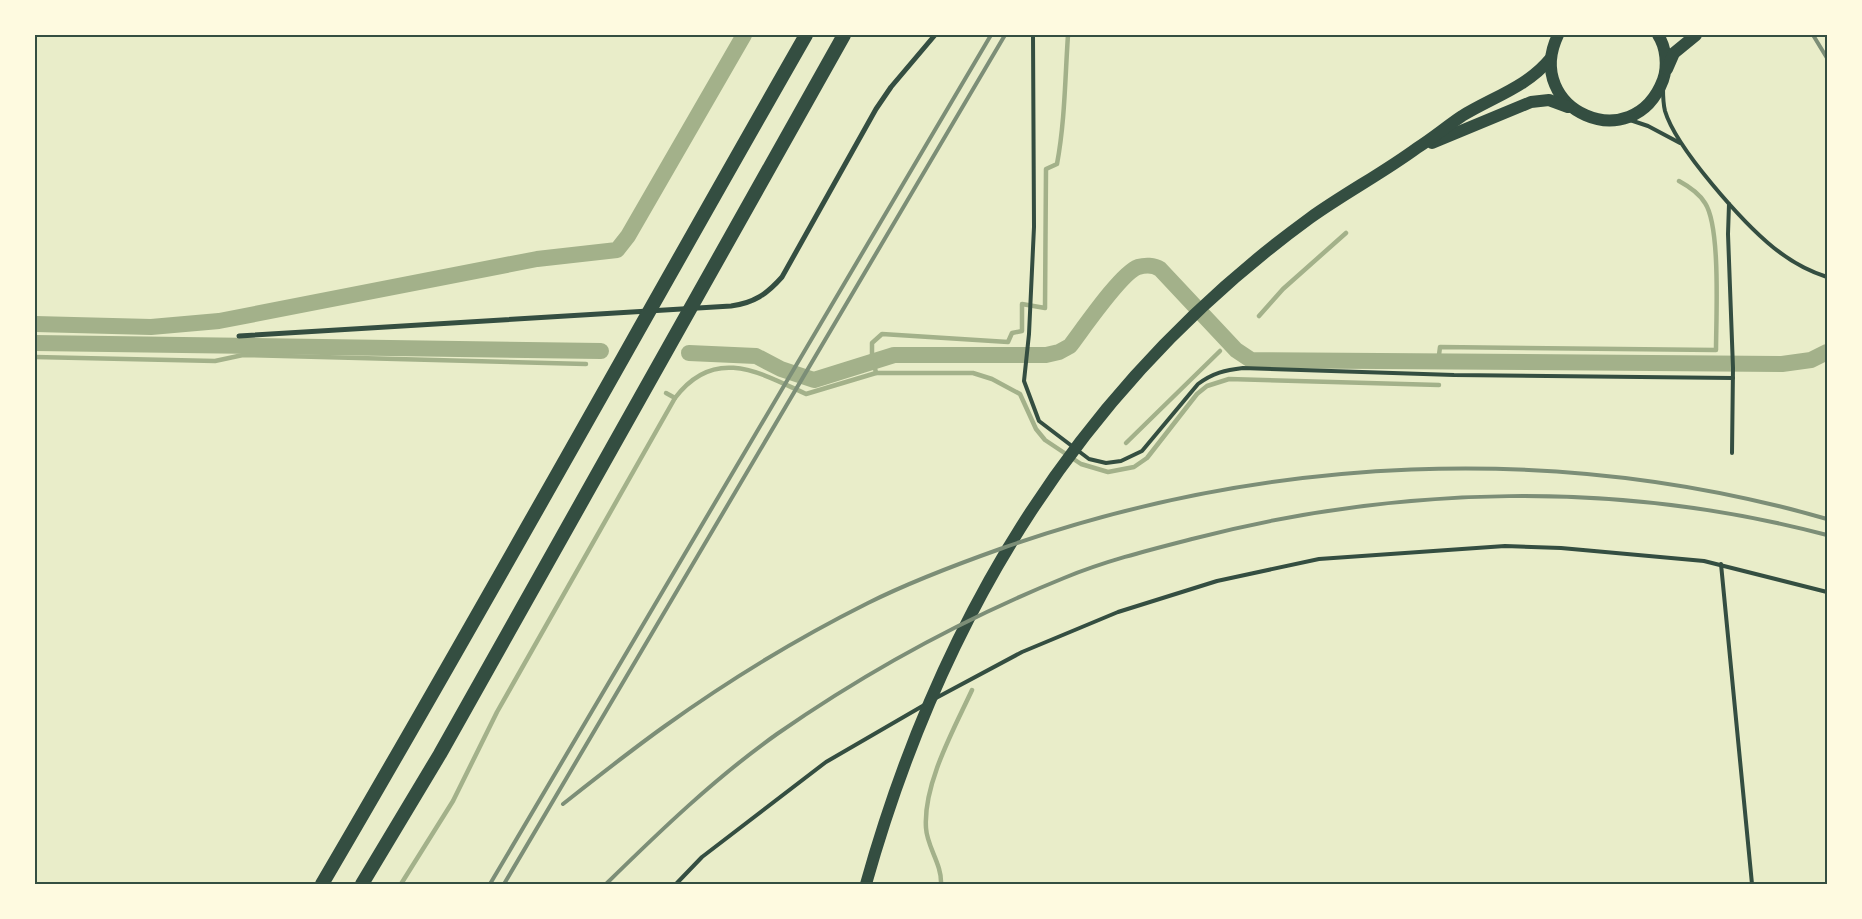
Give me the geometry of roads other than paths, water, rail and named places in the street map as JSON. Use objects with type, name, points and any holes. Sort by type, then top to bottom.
[{"type":"highway","points":[[322,884],[410,734],[638,328],[806,35]]},
{"type":"highway","points":[[362,884],[440,754],[844,35]]},
{"type":"main road","points":[[1558,35],[1550,59],[1552,78],[1560,96],[1574,110]]},
{"type":"main road","points":[[1658,35],[1665,56],[1665,74]]},
{"type":"main road","points":[[1416,149],[1531,102],[1550,100],[1590,118],[1609,121],[1628,117],[1645,107],[1658,92],[1674,53],[1696,35]]},
{"type":"main road","points":[[866,884],[897,784],[931,698],[988,582],[1035,504],[1089,428],[1150,360],[1192,317],[1242,271],[1311,218],[1466,114],[1529,80],[1550,59]]},
{"type":"street","points":[[239,336],[731,306],[753,302],[770,291],[782,277],[876,109],[891,87],[935,35]]},
{"type":"lane","points":[[1033,35],[1034,227],[1028,349],[1024,381],[1039,421],[1089,459],[1106,463],[1120,461],[1142,451],[1198,384],[1220,371],[1243,368],[1454,375],[1733,378]]},
{"type":"lane","points":[[1665,74],[1664,107],[1682,144],[1729,204],[1774,248],[1813,273],[1827,277]]},
{"type":"lane","points":[[1609,121],[1632,120],[1655,129],[1682,144]]},
{"type":"lane","points":[[1729,204],[1728,234],[1733,357],[1732,453]]},
{"type":"lane","points":[[676,884],[702,857],[826,762],[976,676],[1022,652],[1075,628],[1166,596],[1217,581],[1319,559],[1504,546],[1603,551],[1704,561],[1827,592]]},
{"type":"lane","points":[[1721,564],[1752,884]]},
{"type":"waterway","points":[[35,324],[151,327],[219,321],[537,259],[617,250],[628,236],[744,35]]},
{"type":"waterway","points":[[876,373],[872,343],[882,334],[1008,342],[1012,333],[1022,331],[1022,304],[1045,308],[1046,169],[1057,164],[1060,148],[1068,35]]},
{"type":"waterway","points":[[1439,355],[1440,347],[1716,350],[1716,252],[1710,215],[1700,196],[1679,181]]},
{"type":"waterway","points":[[1259,316],[1283,289],[1346,233]]},
{"type":"waterway","points":[[689,353],[756,356],[781,369],[814,380],[894,355],[1046,355],[1059,352],[1070,346],[1102,302],[1122,279],[1138,267],[1146,266],[1160,269],[1236,350],[1251,360],[1782,364],[1811,360],[1827,352]]},
{"type":"waterway","points":[[35,343],[601,351]]},
{"type":"waterway","points":[[1126,443],[1220,351]]},
{"type":"waterway","points":[[35,357],[215,361],[243,355],[586,364]]},
{"type":"waterway","points":[[401,884],[453,801],[497,712],[675,398],[690,382],[705,372],[721,368],[738,368],[771,378],[806,394],[876,373],[973,373],[992,379],[1020,394],[1036,429],[1045,440],[1081,464],[1108,472],[1134,467],[1147,458],[1197,394],[1207,386],[1229,379],[1439,385]]},
{"type":"waterway","points":[[666,393],[675,398]]},
{"type":"waterway","points":[[941,884],[939,869],[927,835],[926,811],[934,775],[972,690]]},
{"type":"railway","points":[[490,884],[991,35]]},
{"type":"railway","points":[[504,884],[1005,35]]},
{"type":"railway","points":[[1813,35],[1827,58]]},
{"type":"railway","points":[[563,804],[652,735],[714,692],[764,660],[868,603],[933,574],[1000,549],[1101,518],[1203,494],[1307,478],[1411,470],[1516,469],[1621,478],[1725,494],[1827,519]]},
{"type":"railway","points":[[606,884],[667,825],[754,751],[845,689],[916,648],[989,611],[1064,578],[1127,556],[1270,521],[1349,508],[1429,500],[1509,496],[1589,498],[1669,505],[1748,517],[1827,535]]}]
